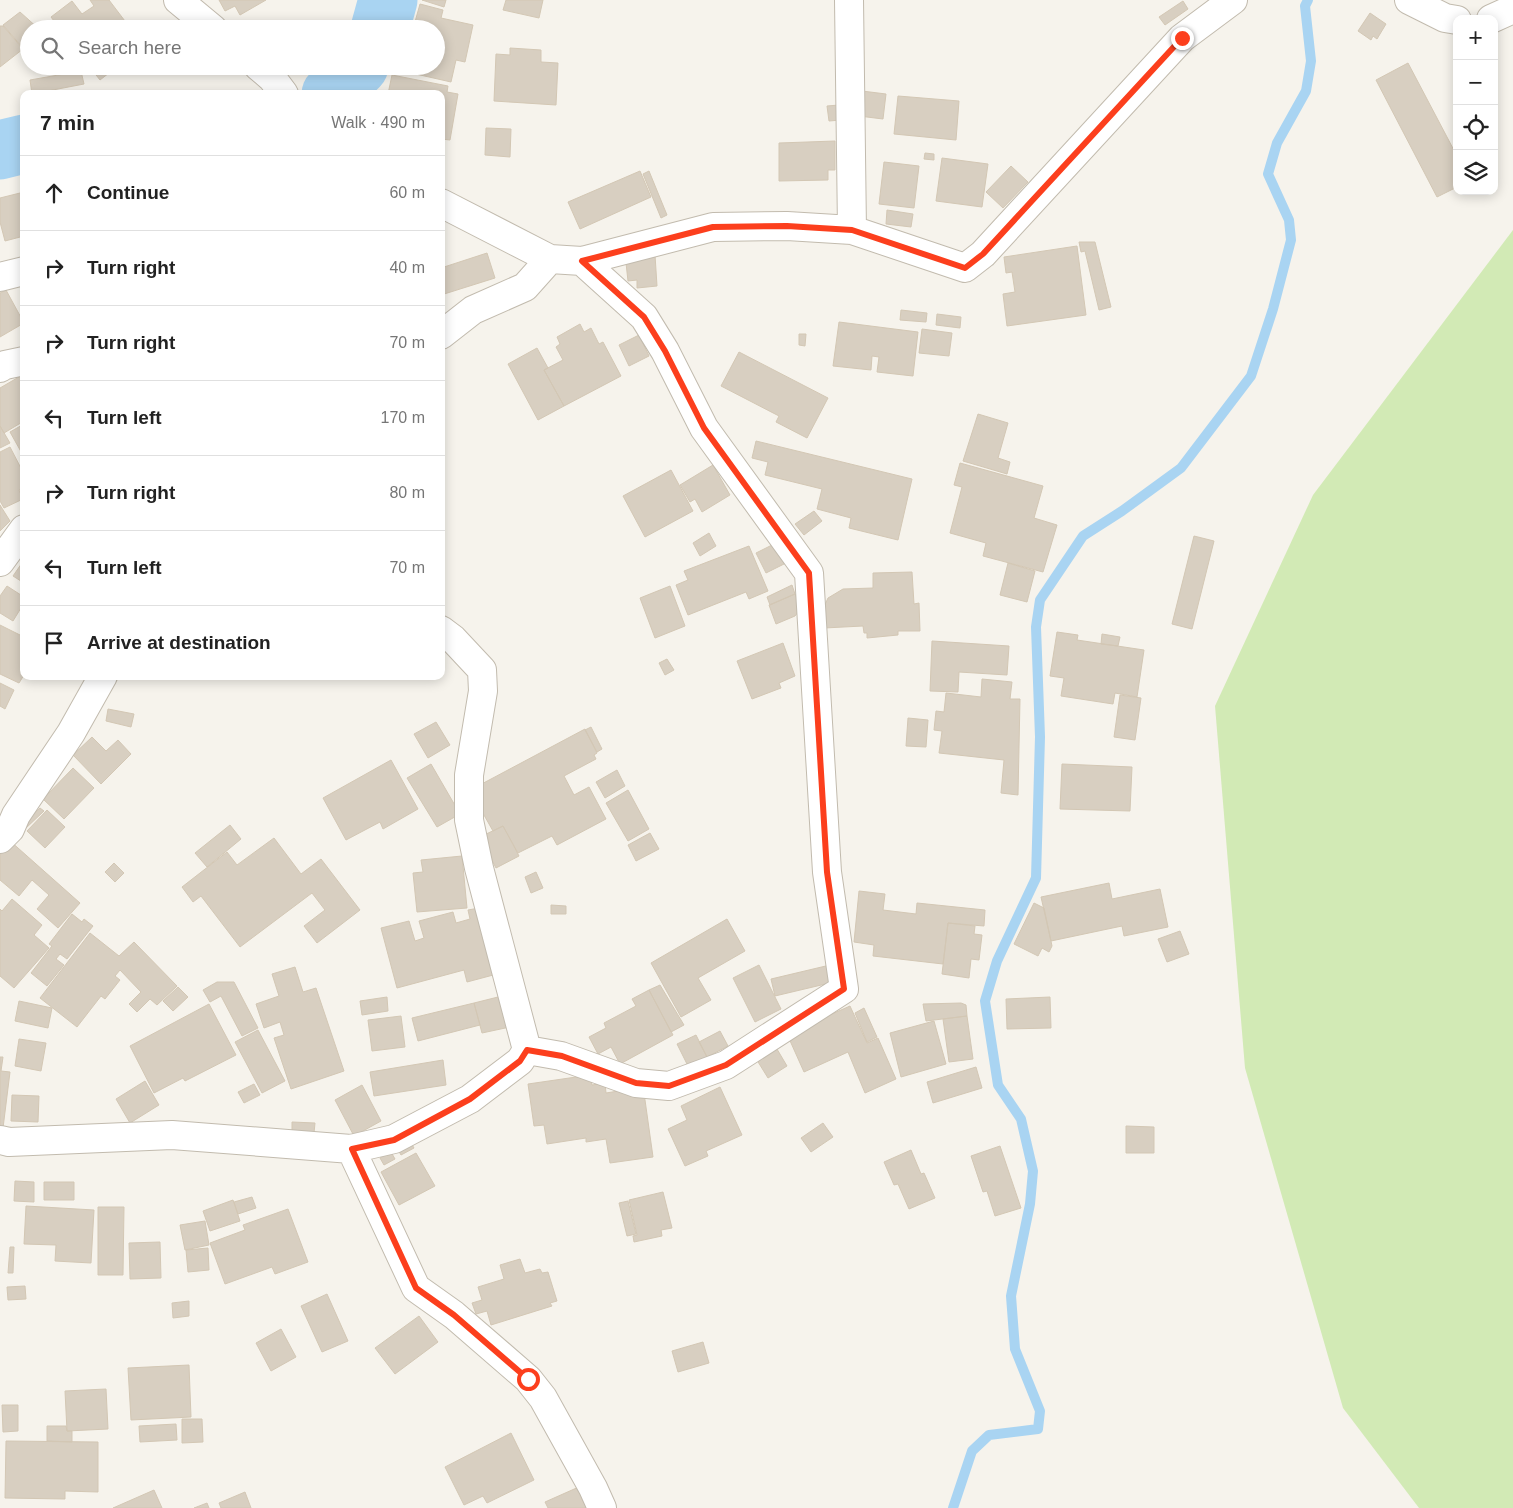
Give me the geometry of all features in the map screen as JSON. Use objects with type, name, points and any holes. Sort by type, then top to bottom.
[{"type":"street","points":[[178,0],[202,20]]},
{"type":"street","points":[[849,0],[852,230]]},
{"type":"street","points":[[445,205],[550,259],[582,261],[713,227],[787,226],[852,230],[965,268],[983,254],[1182,38],[1233,0]]},
{"type":"street","points":[[1409,0],[1445,18],[1453,19]]},
{"type":"street","points":[[1498,15],[1513,8]]},
{"type":"street","points":[[445,332],[473,310],[525,287],[550,259]]},
{"type":"street","points":[[527,1050],[562,1056],[636,1083],[669,1086],[726,1065],[844,989],[827,872],[809,573],[704,428],[665,351],[644,317],[582,261]]},
{"type":"street","points":[[0,277],[20,272]]},
{"type":"street","points":[[0,368],[20,362]]},
{"type":"street","points":[[0,562],[20,534]]},
{"type":"street","points":[[0,1140],[18,1141],[172,1135],[352,1149],[394,1140],[470,1099],[520,1061],[527,1050],[479,868],[469,820],[469,775],[483,691],[482,670],[445,633]]},
{"type":"street","points":[[0,839],[10,828],[16,814],[71,733],[101,680]]},
{"type":"street","points":[[352,1149],[416,1288],[454,1315],[528,1379],[543,1398],[594,1488],[602,1508]]},
{"type":"green space","points":[[1513,230],[1513,1508],[1419,1508],[1343,1408],[1245,1068],[1215,706],[1313,495]]},
{"type":"building","points":[[90,0],[109,0],[124,20],[53,20],[51,17],[72,1],[82,14],[94,6]]},
{"type":"building","points":[[219,0],[266,0],[240,15],[235,6],[225,11]]},
{"type":"building","points":[[422,0],[446,0],[444,7]]},
{"type":"building","points":[[506,0],[543,0],[539,18],[503,10]]},
{"type":"building","points":[[1183,1],[1188,9],[1165,25],[1159,17]]},
{"type":"building","points":[[420,4],[443,10],[441,18],[473,25],[465,62],[456,60],[451,82],[420,75],[445,75],[445,20],[416,20]]},
{"type":"building","points":[[20,12],[29,20],[20,20],[20,45],[3,25]]},
{"type":"building","points":[[1370,13],[1386,24],[1377,39],[1373,36],[1371,40],[1358,31]]},
{"type":"building","points":[[0,26],[3,26],[20,46],[20,51],[0,67]]},
{"type":"building","points":[[510,48],[541,50],[541,62],[558,63],[556,105],[494,101],[496,54],[510,55]]},
{"type":"building","points":[[1408,63],[1453,148],[1453,189],[1437,197],[1376,80]]},
{"type":"building","points":[[58,75],[82,75],[84,84],[53,90],[31,90],[30,80]]},
{"type":"building","points":[[96,75],[106,75],[100,80]]},
{"type":"building","points":[[392,75],[448,86],[447,92],[458,94],[450,140],[445,139],[445,90],[389,90]]},
{"type":"building","points":[[862,91],[886,94],[883,119],[859,116]]},
{"type":"building","points":[[898,96],[959,101],[956,140],[894,134]]},
{"type":"building","points":[[839,105],[841,120],[829,121],[827,106]]},
{"type":"building","points":[[486,128],[511,129],[510,157],[485,155]]},
{"type":"building","points":[[835,141],[835,170],[828,170],[828,180],[779,181],[779,143]]},
{"type":"building","points":[[925,153],[934,154],[934,160],[924,159]]},
{"type":"building","points":[[942,158],[988,164],[982,207],[936,201]]},
{"type":"building","points":[[884,162],[919,166],[914,208],[879,204]]},
{"type":"building","points":[[1011,166],[1028,182],[1003,208],[986,192]]},
{"type":"building","points":[[640,171],[651,197],[580,229],[568,202]]},
{"type":"building","points":[[649,171],[667,215],[661,218],[643,174]]},
{"type":"building","points":[[20,193],[20,237],[5,241],[0,222],[0,198]]},
{"type":"building","points":[[887,210],[913,214],[911,227],[886,224]]},
{"type":"building","points":[[1079,242],[1095,242],[1111,307],[1099,310],[1085,251],[1081,252]]},
{"type":"building","points":[[1077,246],[1086,315],[1007,326],[1003,294],[1015,292],[1012,272],[1006,273],[1004,257]]},
{"type":"building","points":[[487,253],[495,278],[445,294],[445,267]]},
{"type":"building","points":[[655,255],[657,286],[637,288],[637,280],[628,281],[626,263]]},
{"type":"building","points":[[6,290],[20,316],[20,325],[0,337],[0,293]]},
{"type":"building","points":[[901,310],[927,313],[926,322],[900,320]]},
{"type":"building","points":[[937,314],[961,317],[960,328],[936,325]]},
{"type":"building","points":[[839,322],[918,332],[913,376],[877,372],[879,357],[872,356],[871,370],[833,366]]},
{"type":"building","points":[[580,324],[584,332],[591,328],[599,344],[603,342],[621,376],[564,406],[544,370],[563,360],[556,347],[560,344],[557,337]]},
{"type":"building","points":[[922,329],[952,333],[949,356],[919,353]]},
{"type":"building","points":[[799,334],[806,334],[805,346],[799,345]]},
{"type":"building","points":[[639,335],[649,356],[629,366],[619,345]]},
{"type":"building","points":[[537,348],[548,368],[544,370],[564,406],[538,420],[508,364]]},
{"type":"building","points":[[739,352],[828,398],[807,438],[776,422],[779,416],[721,386]]},
{"type":"building","points":[[20,376],[20,423],[4,433],[0,426],[0,388]]},
{"type":"building","points":[[978,414],[1008,423],[998,458],[1010,462],[1007,474],[963,461]]},
{"type":"building","points":[[0,426],[10,443],[0,448]]},
{"type":"building","points":[[20,426],[20,450],[10,432]]},
{"type":"building","points":[[756,441],[912,479],[898,540],[849,528],[851,518],[817,509],[822,489],[765,475],[768,462],[752,458]]},
{"type":"building","points":[[10,447],[20,466],[20,500],[4,508],[0,501],[0,452]]},
{"type":"building","points":[[960,463],[1043,486],[1034,518],[1057,525],[1043,572],[983,556],[986,543],[950,533],[962,487],[954,485]]},
{"type":"building","points":[[713,465],[730,495],[702,512],[695,499],[690,502],[680,485]]},
{"type":"building","points":[[671,470],[693,511],[645,537],[623,496]]},
{"type":"building","points":[[0,505],[10,521],[0,531]]},
{"type":"building","points":[[814,511],[822,521],[804,535],[795,524]]},
{"type":"building","points":[[709,533],[716,546],[700,556],[693,543]]},
{"type":"building","points":[[1194,536],[1214,541],[1192,629],[1172,624]]},
{"type":"building","points":[[776,543],[786,563],[766,573],[756,553]]},
{"type":"building","points":[[749,546],[768,591],[749,599],[746,592],[688,615],[676,585],[688,580],[684,571]]},
{"type":"building","points":[[1008,563],[1035,571],[1027,602],[1000,595]]},
{"type":"building","points":[[20,566],[20,580],[13,576]]},
{"type":"building","points":[[912,572],[914,604],[919,603],[920,631],[898,631],[898,635],[867,638],[867,633],[864,633],[863,626],[824,628],[823,609],[828,598],[843,589],[873,588],[873,573]]},
{"type":"building","points":[[792,585],[795,594],[770,605],[767,597]]},
{"type":"building","points":[[7,586],[20,594],[20,610],[13,621],[0,613],[0,596]]},
{"type":"building","points":[[670,586],[685,626],[655,638],[640,598]]},
{"type":"building","points":[[795,594],[802,607],[795,616],[776,624],[769,605]]},
{"type":"building","points":[[0,625],[20,635],[21,680],[19,683],[0,674]]},
{"type":"building","points":[[1057,632],[1078,635],[1077,640],[1144,650],[1137,697],[1115,693],[1113,704],[1061,696],[1064,678],[1050,676]]},
{"type":"building","points":[[1102,634],[1120,637],[1118,646],[1101,644]]},
{"type":"building","points":[[932,641],[1009,646],[1007,675],[959,672],[958,692],[930,691]]},
{"type":"building","points":[[783,643],[795,676],[779,683],[781,688],[752,699],[737,661]]},
{"type":"building","points":[[667,659],[674,670],[665,675],[659,663]]},
{"type":"building","points":[[982,679],[1012,682],[1010,699],[1020,699],[1018,795],[1001,793],[1004,760],[939,753],[942,731],[934,730],[936,711],[944,712],[946,693],[981,697]]},
{"type":"building","points":[[0,683],[14,690],[5,709],[0,706]]},
{"type":"building","points":[[1120,695],[1141,698],[1135,740],[1114,737]]},
{"type":"building","points":[[108,709],[134,714],[131,727],[106,721]]},
{"type":"building","points":[[908,718],[928,720],[926,747],[906,746]]},
{"type":"building","points":[[436,722],[450,745],[428,758],[414,734]]},
{"type":"building","points":[[591,727],[602,749],[597,752],[585,730]]},
{"type":"building","points":[[585,729],[597,753],[594,755],[596,759],[564,776],[574,795],[589,787],[606,819],[557,845],[552,836],[518,853],[503,826],[493,831],[480,808],[476,787]]},
{"type":"building","points":[[92,737],[106,751],[118,740],[131,754],[101,784],[73,755]]},
{"type":"building","points":[[391,760],[418,809],[383,829],[380,822],[346,840],[323,798]]},
{"type":"building","points":[[431,764],[460,814],[437,827],[407,778]]},
{"type":"building","points":[[1062,764],[1132,767],[1130,811],[1060,809]]},
{"type":"building","points":[[73,768],[94,788],[64,819],[43,799]]},
{"type":"building","points":[[617,770],[625,786],[605,798],[596,782]]},
{"type":"building","points":[[628,790],[649,829],[628,841],[606,803]]},
{"type":"building","points":[[40,808],[44,811],[24,830],[20,826]]},
{"type":"building","points":[[47,810],[65,827],[45,848],[27,831]]},
{"type":"building","points":[[230,825],[241,839],[207,867],[195,853]]},
{"type":"building","points":[[503,826],[519,856],[496,868],[480,837]]},
{"type":"building","points":[[650,833],[659,849],[636,861],[628,845]]},
{"type":"building","points":[[274,838],[301,874],[321,859],[360,910],[317,943],[304,926],[325,910],[312,893],[240,947],[201,896],[193,902],[182,887],[227,852],[237,865]]},
{"type":"building","points":[[9,840],[80,903],[58,928],[37,909],[49,895],[32,880],[19,896],[0,880],[0,850]]},
{"type":"building","points":[[462,856],[467,908],[417,912],[413,873],[423,872],[421,860]]},
{"type":"building","points":[[114,863],[124,873],[115,882],[105,872]]},
{"type":"building","points":[[536,872],[543,888],[531,893],[525,877]]},
{"type":"building","points":[[1109,883],[1112,899],[1160,889],[1168,927],[1124,936],[1122,926],[1051,941],[1041,897]]},
{"type":"building","points":[[859,891],[885,894],[883,910],[916,914],[917,903],[985,910],[984,926],[948,923],[943,964],[873,956],[874,945],[854,942]]},
{"type":"building","points":[[12,899],[42,925],[34,935],[49,948],[14,988],[0,976],[0,909],[2,911]]},
{"type":"building","points":[[1034,903],[1044,908],[1052,946],[1049,952],[1042,948],[1038,956],[1014,944]]},
{"type":"building","points":[[551,905],[566,906],[566,914],[551,914]]},
{"type":"building","points":[[479,908],[497,974],[467,982],[464,970],[397,988],[381,928],[409,921],[415,941],[424,938],[419,921],[453,912],[456,923],[470,919],[468,910]]},
{"type":"building","points":[[72,914],[82,922],[84,919],[93,926],[67,959],[60,954],[56,959],[64,965],[47,986],[31,973],[52,946],[49,944]]},
{"type":"building","points":[[727,919],[745,951],[698,978],[711,1000],[681,1017],[651,963]]},
{"type":"building","points":[[948,923],[975,926],[974,934],[982,935],[979,960],[971,959],[969,978],[942,974]]},
{"type":"building","points":[[1180,931],[1189,954],[1167,962],[1158,939]]},
{"type":"building","points":[[90,933],[119,956],[134,942],[177,986],[157,1005],[150,999],[137,1012],[129,1004],[141,992],[120,970],[115,976],[120,980],[105,999],[101,996],[77,1027],[40,998]]},
{"type":"building","points":[[759,965],[781,1009],[755,1022],[733,978]]},
{"type":"building","points":[[830,965],[834,982],[775,996],[771,979]]},
{"type":"building","points":[[295,967],[303,992],[316,988],[344,1071],[291,1089],[274,1038],[284,1035],[280,1022],[264,1028],[256,1004],[279,996],[272,974]]},
{"type":"building","points":[[217,982],[234,982],[258,1028],[242,1036],[221,996],[210,1002],[203,990]]},
{"type":"building","points":[[660,985],[684,1025],[671,1032],[649,990]]},
{"type":"building","points":[[178,987],[188,997],[173,1011],[163,1001]]},
{"type":"building","points":[[649,990],[673,1035],[620,1064],[611,1047],[598,1054],[589,1037],[606,1028],[604,1023],[636,1006],[632,999]]},
{"type":"building","points":[[502,996],[510,1027],[482,1033],[474,1003]]},
{"type":"building","points":[[387,997],[388,1011],[362,1015],[360,1001]]},
{"type":"building","points":[[1050,997],[1051,1028],[1007,1029],[1006,999]]},
{"type":"building","points":[[19,1001],[52,1008],[48,1028],[15,1021]]},
{"type":"building","points":[[474,1003],[480,1025],[418,1041],[412,1018]]},
{"type":"building","points":[[961,1003],[966,1005],[967,1016],[926,1021],[923,1004]]},
{"type":"building","points":[[209,1004],[236,1055],[185,1081],[183,1078],[154,1093],[130,1046]]},
{"type":"building","points":[[850,1006],[867,1043],[878,1038],[896,1079],[865,1093],[848,1052],[804,1072],[787,1034]]},
{"type":"building","points":[[864,1008],[877,1037],[867,1042],[855,1013]]},
{"type":"building","points":[[401,1016],[405,1047],[372,1051],[368,1020]]},
{"type":"building","points":[[967,1016],[973,1059],[949,1062],[943,1019]]},
{"type":"building","points":[[934,1021],[946,1064],[901,1077],[890,1033]]},
{"type":"building","points":[[258,1030],[285,1081],[262,1093],[235,1042]]},
{"type":"building","points":[[720,1031],[728,1046],[707,1057],[699,1042]]},
{"type":"building","points":[[696,1035],[707,1057],[688,1066],[677,1044]]},
{"type":"building","points":[[19,1039],[46,1043],[41,1071],[15,1066]]},
{"type":"building","points":[[774,1044],[787,1066],[768,1078],[755,1057]]},
{"type":"building","points":[[0,1057],[3,1057],[1,1071],[10,1072],[3,1128],[0,1128]]},
{"type":"building","points":[[443,1060],[446,1085],[374,1096],[370,1072]]},
{"type":"building","points":[[976,1067],[982,1088],[933,1103],[927,1082]]},
{"type":"building","points":[[590,1075],[592,1085],[605,1083],[606,1093],[631,1089],[644,1093],[653,1157],[610,1163],[606,1139],[586,1142],[586,1138],[547,1144],[544,1125],[534,1126],[528,1084]]},
{"type":"building","points":[[145,1081],[159,1105],[130,1123],[116,1099]]},
{"type":"building","points":[[254,1084],[260,1095],[244,1103],[238,1092]]},
{"type":"building","points":[[362,1085],[381,1121],[354,1136],[335,1100]]},
{"type":"building","points":[[720,1087],[742,1135],[706,1151],[708,1156],[685,1166],[668,1129],[687,1120],[681,1106]]},
{"type":"building","points":[[12,1095],[39,1096],[38,1122],[11,1121]]},
{"type":"building","points":[[292,1122],[315,1123],[314,1133],[292,1132]]},
{"type":"building","points":[[823,1123],[833,1137],[811,1152],[801,1138]]},
{"type":"building","points":[[1126,1126],[1154,1127],[1154,1153],[1126,1153]]},
{"type":"building","points":[[410,1141],[414,1148],[401,1155],[397,1148]]},
{"type":"building","points":[[1000,1146],[1021,1208],[995,1216],[987,1191],[983,1192],[971,1156]]},
{"type":"building","points":[[911,1150],[921,1174],[924,1173],[935,1198],[909,1209],[898,1184],[894,1185],[884,1162]]},
{"type":"building","points":[[391,1152],[395,1159],[384,1165],[380,1158]]},
{"type":"building","points":[[416,1153],[435,1186],[399,1205],[381,1172]]},
{"type":"building","points":[[15,1181],[34,1182],[34,1202],[14,1201]]},
{"type":"building","points":[[44,1182],[74,1182],[74,1200],[44,1200]]},
{"type":"building","points":[[663,1192],[672,1228],[661,1230],[662,1236],[634,1242],[633,1236],[637,1235],[629,1200]]},
{"type":"building","points":[[252,1197],[256,1208],[238,1214],[234,1202]]},
{"type":"building","points":[[233,1200],[240,1221],[210,1231],[203,1211]]},
{"type":"building","points":[[628,1201],[636,1234],[627,1236],[619,1203]]},
{"type":"building","points":[[26,1206],[94,1210],[91,1263],[55,1261],[56,1245],[24,1244]]},
{"type":"building","points":[[98,1207],[124,1207],[123,1275],[98,1275]]},
{"type":"building","points":[[288,1209],[308,1262],[275,1274],[272,1267],[225,1284],[210,1243],[245,1230],[243,1225]]},
{"type":"building","points":[[205,1221],[209,1245],[185,1250],[180,1225]]},
{"type":"building","points":[[160,1242],[161,1278],[130,1279],[129,1243]]},
{"type":"building","points":[[10,1247],[14,1247],[13,1273],[8,1273]]},
{"type":"building","points":[[208,1248],[209,1270],[188,1272],[186,1250]]},
{"type":"building","points":[[520,1259],[525,1273],[540,1269],[542,1273],[548,1272],[557,1301],[550,1303],[552,1306],[491,1325],[487,1311],[476,1314],[472,1303],[482,1300],[478,1287],[504,1279],[500,1265]]},
{"type":"building","points":[[25,1286],[26,1299],[8,1300],[7,1287]]},
{"type":"building","points":[[327,1294],[348,1341],[322,1352],[301,1306]]},
{"type":"building","points":[[189,1301],[189,1316],[173,1318],[172,1303]]},
{"type":"building","points":[[419,1316],[438,1342],[395,1374],[375,1348]]},
{"type":"building","points":[[281,1329],[296,1357],[271,1371],[256,1343]]},
{"type":"building","points":[[703,1342],[709,1363],[678,1372],[672,1351]]},
{"type":"building","points":[[189,1365],[191,1417],[131,1420],[128,1368]]},
{"type":"building","points":[[106,1389],[108,1429],[67,1431],[65,1391]]},
{"type":"building","points":[[2,1405],[18,1405],[18,1431],[3,1432]]},
{"type":"building","points":[[182,1419],[202,1419],[203,1442],[182,1443]]},
{"type":"building","points":[[176,1424],[177,1440],[140,1442],[139,1426]]},
{"type":"building","points":[[47,1426],[66,1426],[67,1431],[72,1431],[72,1442],[47,1441]]},
{"type":"building","points":[[511,1433],[534,1480],[487,1503],[483,1496],[464,1505],[445,1467]]},
{"type":"building","points":[[6,1441],[98,1442],[98,1492],[65,1491],[65,1499],[5,1498]]},
{"type":"building","points":[[581,1486],[590,1508],[548,1508],[545,1502]]},
{"type":"building","points":[[154,1490],[162,1508],[113,1508]]},
{"type":"building","points":[[245,1492],[251,1508],[221,1508],[219,1503]]},
{"type":"building","points":[[207,1503],[209,1508],[194,1508]]},
{"type":"waterway","points":[[382,20],[388,0]]},
{"type":"waterway","points":[[953,1508],[972,1451],[989,1435],[1038,1429],[1040,1411],[1015,1349],[1011,1296],[1030,1204],[1033,1171],[1021,1119],[998,1085],[985,1001],[997,961],[1036,878],[1040,737],[1036,627],[1040,600],[1083,536],[1122,511],[1181,468],[1251,376],[1273,309],[1291,240],[1289,220],[1268,174],[1277,143],[1306,91],[1311,61],[1305,6],[1308,0]]},
{"type":"waterway","points":[[335,90],[350,75]]},
{"type":"waterway","points":[[0,150],[20,145]]},
{"type":"route","points":[[528,1379],[454,1315],[416,1288],[352,1149],[394,1140],[470,1099],[520,1061],[527,1050],[562,1056],[636,1083],[669,1086],[726,1065],[844,989],[827,872],[809,573],[704,428],[665,351],[644,317],[582,261],[713,227],[787,226],[852,230],[965,268],[983,254],[1182,38]]}]
